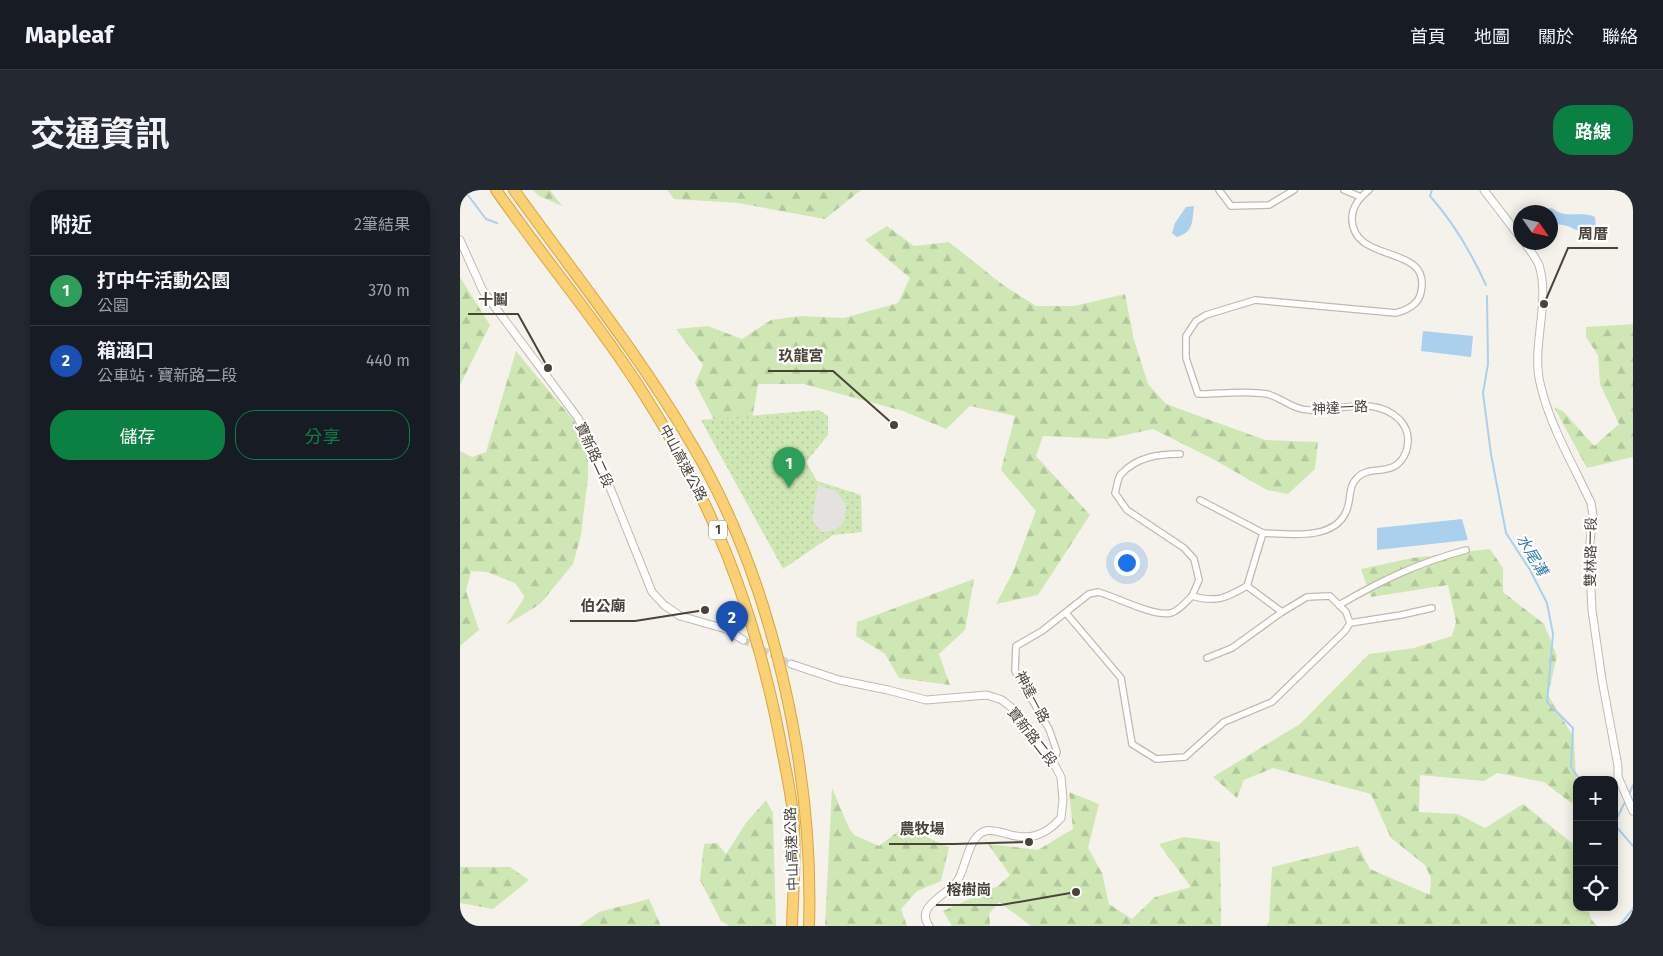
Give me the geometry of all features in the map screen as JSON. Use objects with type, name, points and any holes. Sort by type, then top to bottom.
[{"type":"highway","name":"中山高速公路","points":[[496,190],[637,383],[686,466],[733,565],[749,610],[766,670],[787,778],[794,826],[792,926]]},
{"type":"highway","name":"中山高速公路","points":[[514,190],[642,365],[694,449],[749,568],[783,681],[799,756],[806,826],[810,926]]},
{"type":"street","points":[[1219,190],[1231,206],[1269,205],[1294,190]]},
{"type":"street","points":[[1344,190],[1361,197]]},
{"type":"street","name":"神達一路","points":[[1263,532],[1293,534],[1322,532],[1334,526],[1346,512],[1351,486],[1359,475],[1370,471],[1384,471],[1396,465],[1402,458],[1408,438],[1406,426],[1388,411],[1371,406],[1309,410],[1301,409],[1264,394],[1198,394],[1186,358],[1186,336],[1196,321],[1206,315],[1255,300],[1396,313],[1413,305],[1421,293],[1422,285],[1420,274],[1414,265],[1405,259],[1366,246],[1360,241],[1354,231],[1352,217],[1361,197],[1369,190]]},
{"type":"street","points":[[1484,190],[1513,228]]},
{"type":"street","name":"寶新路二段","points":[[460,240],[483,291],[578,418],[609,485],[652,592],[680,616],[726,628],[743,640]]},
{"type":"street","name":"雙林路一段","points":[[1529,250],[1539,265],[1541,289],[1538,365],[1540,387],[1557,431],[1591,503],[1592,515],[1589,550],[1592,610],[1618,766],[1618,777],[1633,811]]},
{"type":"street","points":[[1180,454],[1158,454],[1140,460],[1120,476],[1116,494],[1127,510],[1184,548],[1194,559],[1199,580],[1192,596],[1213,600],[1225,598],[1247,586],[1263,532],[1200,500]]},
{"type":"street","points":[[1339,605],[1377,583],[1427,561],[1466,550]]},
{"type":"street","points":[[1247,586],[1282,612]]},
{"type":"street","name":"神達一路","points":[[1053,762],[1057,752],[1049,729],[1015,671],[1016,646],[1066,614],[1089,594],[1098,592],[1156,613],[1170,613],[1180,608],[1192,596]]},
{"type":"street","points":[[1207,658],[1232,648],[1282,612],[1307,597],[1330,596],[1346,612],[1350,622]]},
{"type":"street","points":[[1350,622],[1401,615],[1432,608]]},
{"type":"street","points":[[1066,614],[1121,678],[1132,744],[1156,760],[1186,757],[1224,722],[1272,702],[1345,631],[1350,622]]},
{"type":"street","name":"寶新路二段","points":[[791,664],[839,680],[926,700],[987,695],[1002,700],[1012,708],[1053,762],[1061,777],[1061,818],[1047,832],[1029,839],[994,830],[985,831],[980,834],[970,850],[958,880],[951,889],[931,903],[925,912],[925,921],[929,926]]},
{"type":"green space","points":[[533,190],[550,190],[562,206],[539,196]]},
{"type":"green space","points":[[667,190],[861,190],[825,219],[738,203],[674,199]]},
{"type":"green space","points":[[887,226],[914,246],[949,242],[1003,285],[1036,306],[1074,306],[1125,294],[1134,340],[1148,384],[1166,404],[1265,440],[1318,442],[1315,469],[1288,494],[1267,490],[1213,459],[1153,429],[1107,439],[1043,436],[1036,456],[1090,515],[1038,595],[996,604],[1012,574],[1036,511],[1001,470],[1015,416],[970,406],[946,429],[903,411],[804,384],[758,384],[752,420],[714,420],[695,383],[703,365],[676,329],[708,326],[742,339],[771,320],[800,316],[844,318],[898,303],[910,278],[865,240]]},
{"type":"green space","points":[[460,277],[490,325],[460,385]]},
{"type":"green space","points":[[1633,324],[1633,457],[1587,468],[1554,407],[1564,412],[1594,446],[1619,424],[1600,384],[1598,355],[1586,337],[1586,327]]},
{"type":"green space","points":[[516,351],[574,421],[588,454],[588,477],[581,535],[573,564],[540,604],[506,625],[525,597],[515,583],[487,572],[471,571],[466,591],[479,630],[460,646],[460,451],[472,457],[486,452]]},
{"type":"green space","points":[[819,410],[828,416],[828,435],[806,462],[817,481],[861,495],[862,532],[833,535],[783,569],[701,420]]},
{"type":"green space","points":[[1490,549],[1503,568],[1503,592],[1544,624],[1557,656],[1548,695],[1574,738],[1576,776],[1573,776],[1573,802],[1571,803],[1544,782],[1497,773],[1484,781],[1420,775],[1419,812],[1458,814],[1485,828],[1523,804],[1573,844],[1573,911],[1589,911],[1591,919],[1597,926],[1266,926],[1269,922],[1272,867],[1358,846],[1370,869],[1430,895],[1431,878],[1425,865],[1391,838],[1371,794],[1273,768],[1244,780],[1237,798],[1213,777],[1300,724],[1369,654],[1414,648],[1452,636],[1456,622],[1448,585],[1371,597],[1361,569],[1412,558]]},
{"type":"green space","points":[[974,579],[965,630],[939,654],[950,685],[899,678],[885,654],[856,636],[857,622]]},
{"type":"green space","points":[[832,788],[849,828],[854,835],[879,846],[904,827],[949,847],[941,881],[917,891],[901,909],[907,926],[825,926]]},
{"type":"green space","points":[[1069,792],[1099,804],[1088,848],[1102,873],[1109,904],[1132,919],[1155,897],[1191,887],[1159,844],[1184,837],[1220,842],[1221,926],[1031,926],[999,902],[989,914],[990,926],[952,926],[943,911],[998,886],[1010,875],[988,844],[1038,850],[1073,829]]},
{"type":"green space","points":[[766,800],[773,813],[776,926],[729,926],[721,921],[700,880],[704,844],[717,843],[726,854],[746,823]]},
{"type":"green space","points":[[460,867],[510,867],[529,880],[493,909],[460,903]]},
{"type":"green space","points":[[649,899],[661,926],[579,926],[599,912]]},
{"type":"shaded area","points":[[818,485],[836,491],[846,505],[844,522],[836,530],[822,532],[812,521]]},
{"type":"water","points":[[1194,206],[1189,229],[1183,235],[1177,237],[1172,233],[1175,223],[1186,207]]},
{"type":"water","points":[[1558,212],[1584,214],[1595,217],[1596,228],[1591,231],[1582,232],[1558,224]]},
{"type":"water","points":[[1423,331],[1473,336],[1471,357],[1421,351]]},
{"type":"water","points":[[1462,519],[1468,540],[1377,550],[1377,528]]},
{"type":"waterway","points":[[464,190],[486,219],[497,223]]},
{"type":"waterway","name":"水尾溝","points":[[1432,190],[1430,196],[1461,238],[1486,285]]},
{"type":"waterway","name":"水尾溝","points":[[1487,296],[1488,364],[1483,393],[1491,454],[1506,533],[1530,570],[1547,603],[1553,634],[1547,702],[1573,728],[1571,767],[1577,776]]},
{"type":"waterway","points":[[1629,794],[1633,785]]},
{"type":"waterway","points":[[1616,821],[1626,800]]},
{"type":"waterway","name":"水尾溝","points":[[1618,829],[1633,846]]},
{"type":"waterway","name":"水尾溝","points":[[1619,926],[1633,909]]},
{"type":"tunnel","points":[[743,640],[791,664]]},
{"type":"place","name":"周厝","points":[[1544,304]]},
{"type":"place","name":"十鬮","points":[[548,368]]},
{"type":"place","name":"玖龍宮","points":[[894,425]]},
{"type":"place","name":"打中午活動公園","points":[[789,488]]},
{"type":"place","name":"伯公廟","points":[[705,610]]},
{"type":"place","name":"箱涵口","points":[[732,642]]},
{"type":"place","name":"農牧場","points":[[1029,842]]},
{"type":"place","name":"榕樹崗","points":[[1076,892]]}]
